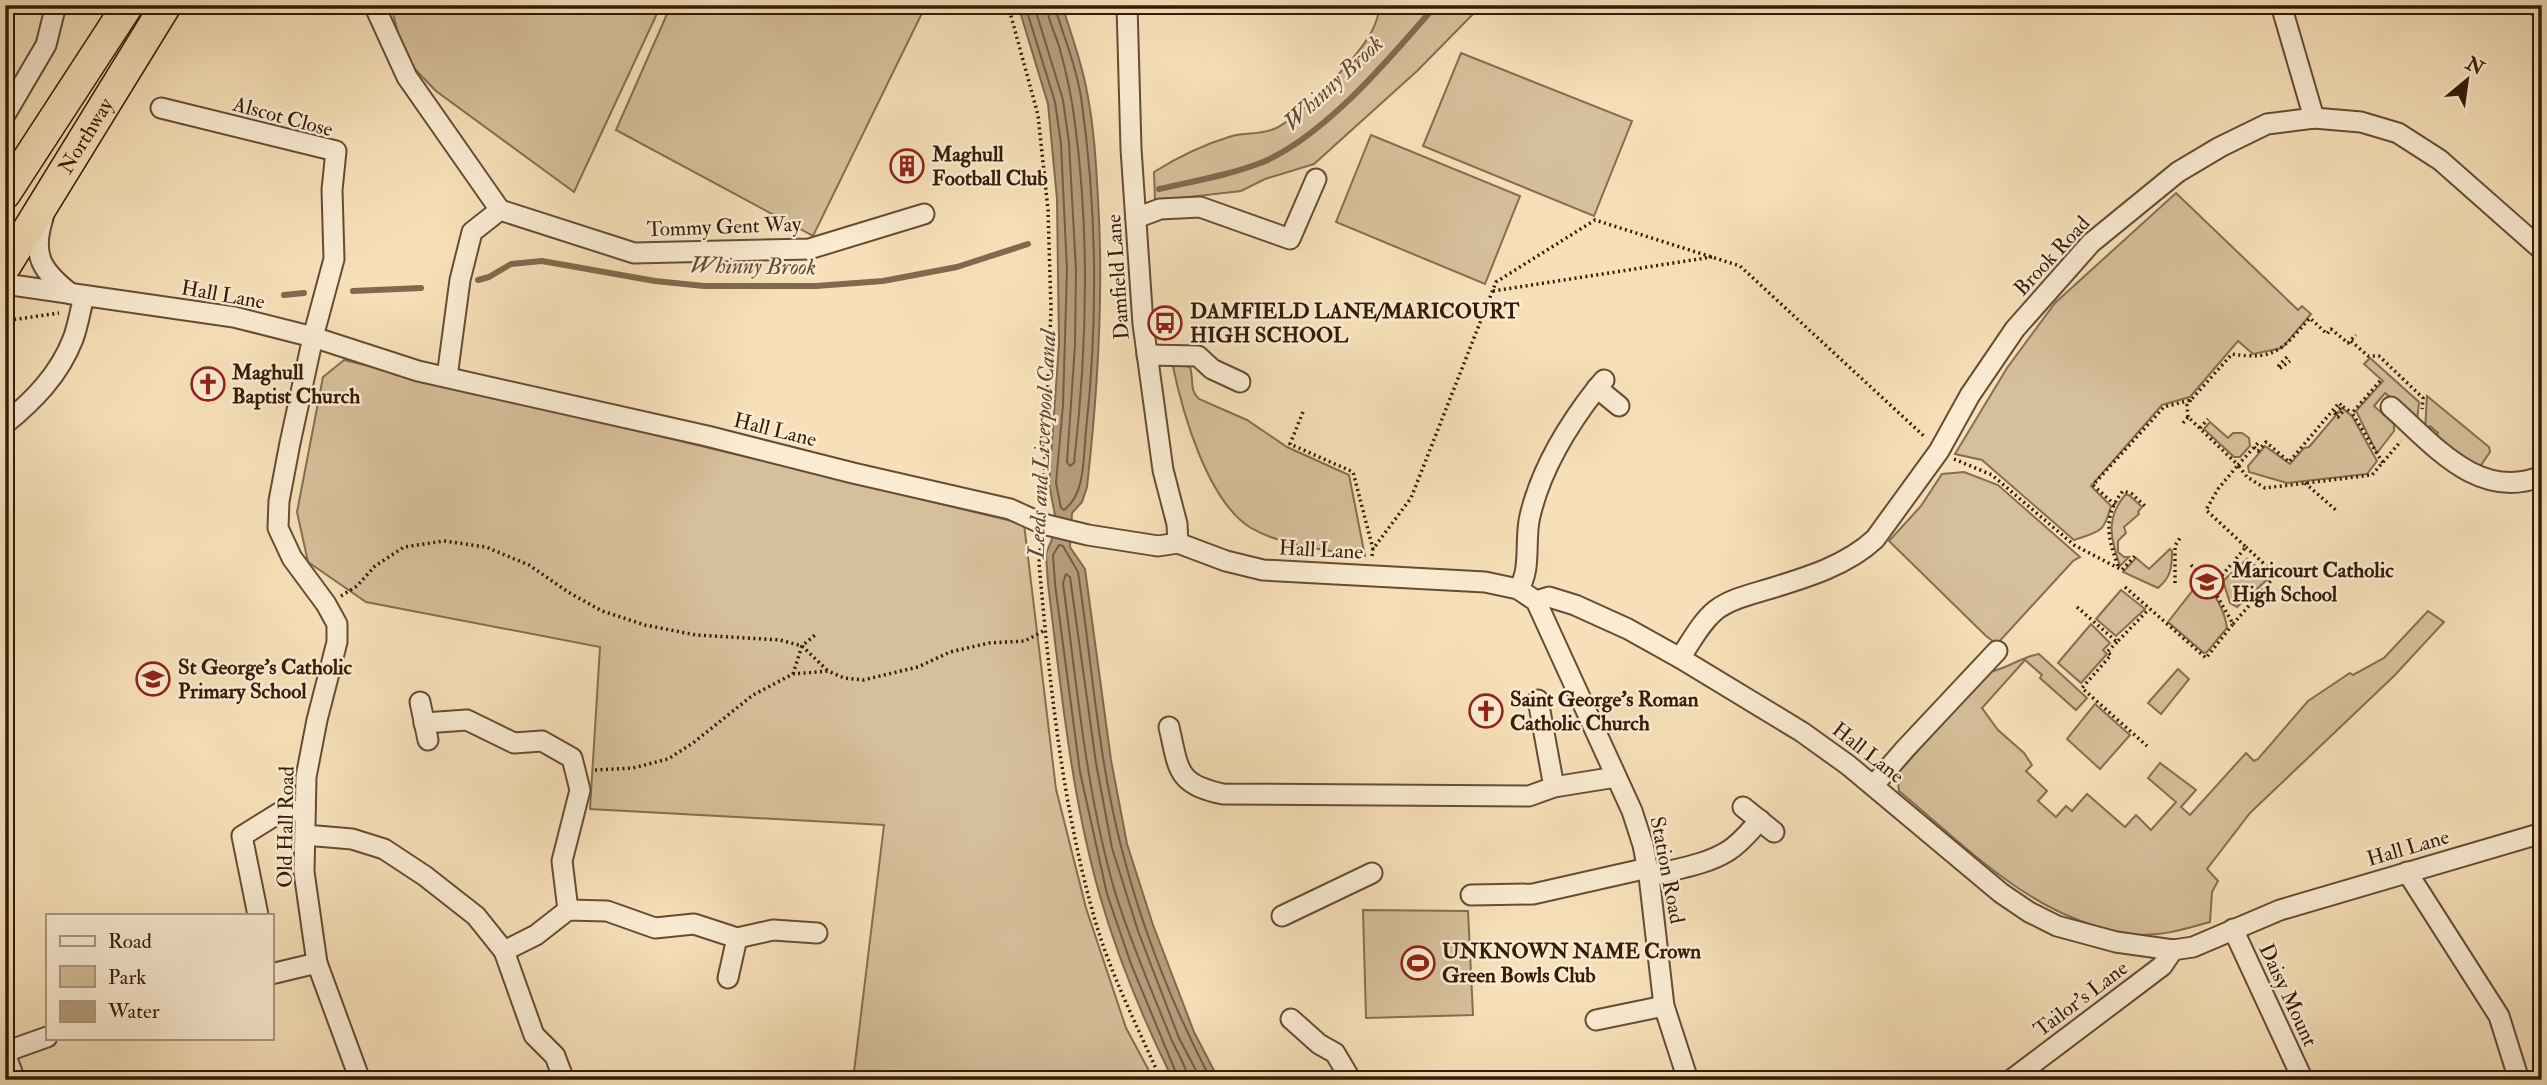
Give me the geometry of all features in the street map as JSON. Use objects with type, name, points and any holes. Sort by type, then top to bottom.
[{"type":"highway","name":"Northway","points":[[5,194],[128,5]]},
{"type":"highway","name":"Northway","points":[[5,267],[166,5]]},
{"type":"street","points":[[5,115],[46,45],[56,5]]},
{"type":"street","points":[[374,5],[407,77],[500,210],[472,232],[460,280],[447,377]]},
{"type":"street","name":"Damfield Lane","points":[[1127,5],[1131,149],[1147,355],[1163,470],[1177,524],[1178,542]]},
{"type":"street","points":[[2284,6],[2314,118]]},
{"type":"street","name":"Alscot Close","points":[[161,108],[336,151],[332,190],[334,259],[313,337]]},
{"type":"street","name":"Brook Road","points":[[1680,658],[1705,620],[1717,609],[1735,599],[1793,582],[1834,566],[1863,551],[1875,539],[1939,451],[1970,395],[2015,329],[2091,243],[2178,172],[2267,124],[2314,118],[2361,122],[2398,133],[2440,160],[2542,250]]},
{"type":"street","points":[[1136,218],[1160,209],[1200,207],[1290,239],[1316,179]]},
{"type":"street","points":[[5,424],[37,397],[68,350],[78,317],[77,295],[48,274],[40,260],[38,241],[50,194]]},
{"type":"street","name":"Tommy Gent Way","points":[[500,210],[634,253],[809,249],[924,214]]},
{"type":"street","name":"Hall Lane","points":[[5,284],[234,317],[313,337],[447,377],[1010,509],[1052,526],[1088,535],[1158,546],[1178,542],[1226,561],[1263,570],[1485,582],[1518,589],[1536,601],[1549,597],[1617,623],[1802,732],[1874,785],[2001,893],[2029,912],[2057,926],[2085,935],[2146,948],[2173,950],[2193,947],[2280,911],[2542,833]]},
{"type":"street","name":"Old Hall Road","points":[[313,337],[279,501],[278,528],[292,558],[326,604],[337,624],[337,642],[306,777],[304,872],[317,963],[360,1080]]},
{"type":"street","points":[[1147,355],[1198,356],[1212,369],[1240,382]]},
{"type":"street","points":[[1518,589],[1526,579],[1529,517],[1540,484],[1567,431],[1601,383],[1619,405]]},
{"type":"street","points":[[2391,407],[2471,474],[2489,482],[2511,484],[2542,476]]},
{"type":"street","name":"Station Road","points":[[1536,601],[1632,811],[1649,872],[1664,1006],[1688,1080]]},
{"type":"street","points":[[1874,785],[1997,651]]},
{"type":"street","points":[[1538,700],[1554,787]]},
{"type":"street","points":[[420,702],[426,732],[467,720],[514,743],[542,741],[572,758],[580,790],[562,861],[568,910]]},
{"type":"street","points":[[1169,727],[1181,774],[1199,789],[1223,794],[1529,796],[1554,787],[1616,777]]},
{"type":"street","points":[[1471,895],[1533,894],[1711,859],[1767,826],[1743,807]]},
{"type":"street","points":[[258,914],[242,836],[279,813],[305,809]]},
{"type":"street","points":[[305,835],[352,839],[384,849],[425,876],[476,916],[504,951],[534,1035],[555,1056],[564,1080]]},
{"type":"street","points":[[2407,872],[2499,1016],[2519,1080]]},
{"type":"street","points":[[1282,916],[1372,873]]},
{"type":"street","points":[[504,951],[536,935],[568,910],[607,911],[654,928],[694,924],[737,937],[774,930],[817,933]]},
{"type":"street","name":"Daisy Mount","points":[[2233,929],[2302,1080]]},
{"type":"street","points":[[728,978],[737,937]]},
{"type":"street","name":"Tailor's Lane","points":[[2011,1080],[2162,966],[2173,950]]},
{"type":"street","points":[[273,974],[317,963]]},
{"type":"street","points":[[1596,1020],[1664,1006]]},
{"type":"street","points":[[1291,1019],[1319,1044],[1335,1053],[1351,1080]]},
{"type":"street","points":[[7,1063],[46,1038]]},
{"type":"path","points":[[1373,549],[1411,498],[1496,282],[1595,220],[1740,266],[1939,451],[1992,475],[2074,545],[2122,570],[2134,556]]},
{"type":"path","points":[[1493,291],[1713,257]]},
{"type":"path","points":[[5,325],[11,320],[58,312],[78,317]]},
{"type":"path","points":[[2351,341],[2368,356],[2379,356],[2423,398],[2420,426],[2415,428],[2372,475],[2265,488],[2247,477],[2188,417],[2187,405],[2232,354],[2253,357],[2282,350],[2310,318],[2327,334],[2331,329],[2348,343],[2356,335]]},
{"type":"path","points":[[2277,351],[2290,360]]},
{"type":"path","points":[[2352,413],[2380,381]]},
{"type":"path","points":[[2115,505],[2094,485],[2164,407],[2191,400]]},
{"type":"path","points":[[2254,447],[2258,451],[2266,442],[2289,462],[2339,403],[2352,413],[2382,463]]},
{"type":"path","points":[[1303,412],[1290,444],[1353,472],[1373,549],[1372,556]]},
{"type":"path","points":[[2183,423],[2188,417]]},
{"type":"path","points":[[2200,428],[2208,419]]},
{"type":"path","points":[[2125,587],[2206,658],[2276,575],[2206,510],[2218,489],[2259,442]]},
{"type":"path","points":[[2305,483],[2338,512]]},
{"type":"path","points":[[2119,568],[2107,536],[2115,505],[2123,491],[2132,494],[2147,508]]},
{"type":"path","points":[[2175,583],[2175,546],[2181,536]]},
{"type":"path","points":[[326,604],[357,586],[374,566],[404,547],[444,541],[486,547],[530,565],[601,611],[645,625],[696,635],[780,639],[802,646],[828,671],[844,678],[863,680],[918,667],[950,652],[989,643],[1026,641],[1045,630]]},
{"type":"path","points":[[2212,587],[2246,547]]},
{"type":"path","points":[[2191,565],[2212,587],[2233,624]]},
{"type":"path","points":[[2077,607],[2117,642]]},
{"type":"path","points":[[2147,746],[2082,688],[2111,655],[2107,652],[2149,609]]},
{"type":"path","points":[[793,674],[802,646],[815,635]]},
{"type":"path","points":[[575,771],[633,768],[668,759],[693,743],[753,695],[793,674],[828,671]]},
{"type":"green space","points":[[391,5],[661,5],[574,192],[436,91],[404,58]]},
{"type":"green space","points":[[671,5],[926,5],[813,236],[616,130]]},
{"type":"green space","points":[[1380,5],[1482,5],[1417,71],[1314,164],[1265,179],[1241,191],[1155,201],[1154,172],[1192,151],[1222,139],[1274,129],[1298,113],[1328,85],[1365,42],[1375,25]]},
{"type":"green space","points":[[1461,53],[1632,121],[1594,216],[1423,146]]},
{"type":"green space","points":[[1371,135],[1520,196],[1485,284],[1336,222]]},
{"type":"green space","points":[[2176,193],[2298,310],[2302,306],[2311,314],[2282,348],[2253,354],[2238,341],[2190,397],[2162,405],[2091,486],[2111,506],[2103,526],[2100,530],[2074,540],[1982,460],[1955,454],[2007,368],[2055,303]]},
{"type":"green space","points":[[2370,358],[2419,402],[2417,421],[2385,393],[2374,406],[2394,424],[2394,431],[2377,453],[2356,411],[2383,381],[2364,364]]},
{"type":"green space","points":[[344,360],[1024,524],[1056,789],[1086,908],[1126,1028],[1154,1080],[853,1080],[884,825],[590,809],[600,647],[366,602],[308,562],[297,512],[323,377]]},
{"type":"green space","points":[[1172,362],[1190,367],[1193,388],[1199,399],[1247,420],[1287,447],[1349,475],[1365,556],[1278,540],[1251,528],[1235,515],[1209,477],[1199,453],[1182,405]]},
{"type":"green space","points":[[2427,396],[2489,447],[2490,452],[2477,471],[2435,438],[2438,433],[2430,426],[2425,430]]},
{"type":"green space","points":[[2342,408],[2352,416],[2377,461],[2367,474],[2287,483],[2249,472],[2248,466],[2265,446],[2290,464],[2304,448],[2309,447]]},
{"type":"green space","points":[[2210,422],[2228,438],[2233,433],[2242,433],[2249,438],[2250,446],[2240,457],[2234,457],[2204,429]]},
{"type":"green space","points":[[1964,472],[1998,485],[2080,557],[2073,561],[1997,644],[1889,541],[1921,506],[1942,474]]},
{"type":"green space","points":[[2125,495],[2129,495],[2142,507],[2139,514],[2124,527],[2126,533],[2118,541],[2118,552],[2129,557],[2120,566],[2114,547],[2112,521]]},
{"type":"green space","points":[[2170,549],[2170,572],[2158,588],[2123,572],[2136,558],[2149,569]]},
{"type":"green space","points":[[2247,559],[2270,577],[2237,607],[2230,603],[2223,581]]},
{"type":"green space","points":[[2202,583],[2219,602],[2227,628],[2204,653],[2168,622],[2193,590]]},
{"type":"green space","points":[[2121,590],[2145,609],[2116,636],[2096,619]]},
{"type":"green space","points":[[2428,611],[2444,622],[2394,676],[2250,813],[2207,869],[2218,881],[2212,892],[2210,922],[2165,933],[2137,935],[2080,921],[2023,892],[1899,791],[1897,774],[1989,672],[2039,654],[2087,698],[2076,710],[2040,678],[2042,675],[2025,660],[1982,708],[1998,730],[2024,753],[2032,765],[2026,771],[2047,791],[2038,801],[2056,817],[2066,806],[2072,811],[2087,794],[2125,827],[2136,815],[2151,830],[2176,802],[2148,778],[2160,763],[2196,790],[2181,807],[2190,815],[2246,753],[2254,761],[2258,759],[2308,701],[2350,673],[2353,675],[2384,658]]},
{"type":"green space","points":[[2091,624],[2110,643],[2103,650],[2107,654],[2081,683],[2058,663]]},
{"type":"green space","points":[[2178,669],[2189,679],[2161,714],[2148,703]]},
{"type":"green space","points":[[2095,704],[2130,735],[2100,769],[2067,739]]},
{"type":"green space","name":"UNKNOWN NAME Crown Green Bowls Club","points":[[1363,910],[1468,911],[1473,1015],[1366,1018]]},
{"type":"water","name":"Leeds and Liverpool Canal","points":[[1018,5],[1062,5],[1087,92],[1098,199],[1099,343],[1087,487],[1082,502],[1072,513],[1070,547],[1085,569],[1111,760],[1127,844],[1153,925],[1194,1032],[1219,1080],[1173,1080],[1123,966],[1100,896],[1081,819],[1063,702],[1046,554],[1052,539],[1055,515],[1049,484],[1059,344],[1057,199],[1048,104]]},
{"type":"waterway","name":"Whinny Brook","points":[[1159,189],[1238,171],[1287,150],[1334,114],[1356,93],[1436,5]]},
{"type":"waterway","name":"Whinny Brook","points":[[2522,5],[2542,20]]},
{"type":"waterway","name":"Whinny Brook","points":[[478,280],[511,264],[542,261],[655,281],[704,286],[816,286],[883,281],[957,267],[1028,244]]},
{"type":"waterway","name":"Whinny Brook","points":[[353,291],[421,288]]},
{"type":"waterway","name":"Whinny Brook","points":[[284,295],[304,293]]},
{"type":"place","name":"Maghull Football Club","points":[[907,166]]},
{"type":"place","name":"DAMFIELD LANE/MARICOURT HIGH SCHOOL","points":[[1165,323]]},
{"type":"place","name":"Maghull Baptist Church","points":[[208,384]]},
{"type":"place","name":"Maricourt Catholic High School","points":[[2207,582]]},
{"type":"place","name":"St George's Catholic Primary School","points":[[153,679]]},
{"type":"place","name":"Saint George's Roman Catholic Church","points":[[1486,711]]},
{"type":"place","name":"UNKNOWN NAME Crown Green Bowls Club","points":[[1418,963]]}]
